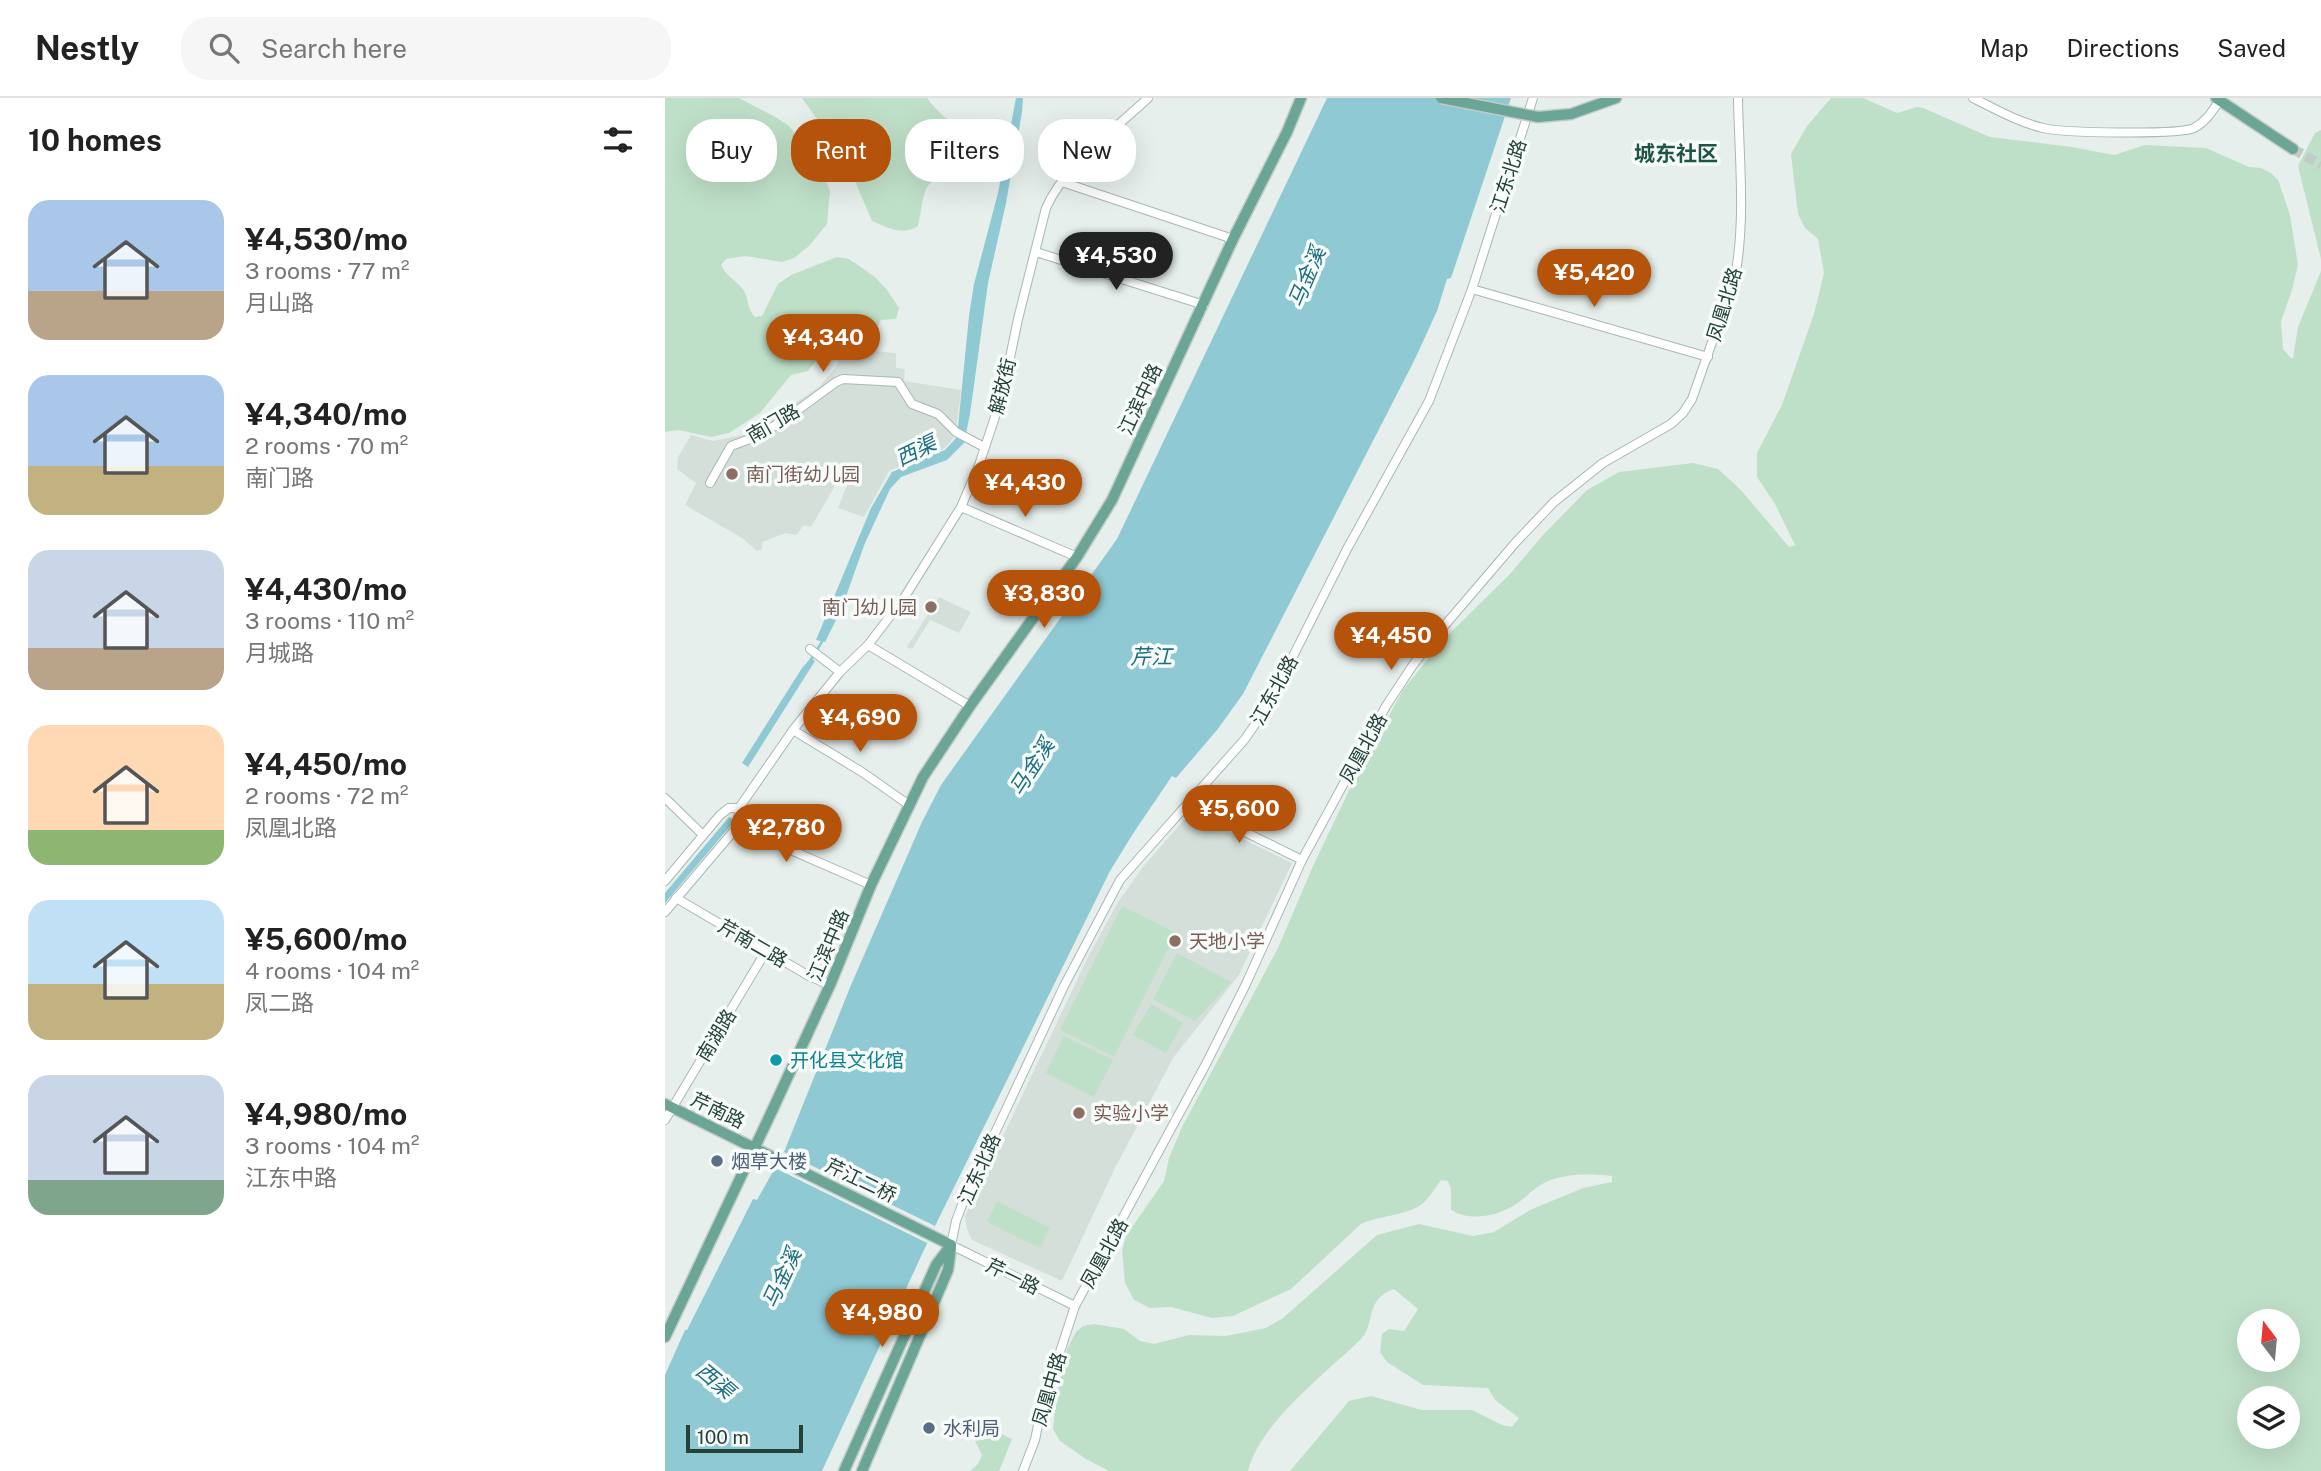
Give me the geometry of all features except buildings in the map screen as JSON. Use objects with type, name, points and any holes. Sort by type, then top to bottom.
[{"type":"main road","name":"江滨中路","points":[[665,1337],[830,985],[871,886],[923,777],[970,706],[1077,557],[1112,500],[1301,98]]},
{"type":"main road","points":[[1441,98],[1538,117],[1571,114],[1616,98]]},
{"type":"main road","points":[[2219,99],[2293,149]]},
{"type":"main road","name":"芹南路","points":[[669,1105],[755,1147]]},
{"type":"main road","name":"芹江二桥","points":[[755,1147],[951,1245]]},
{"type":"main road","points":[[844,1471],[936,1265],[951,1245]]},
{"type":"main road","points":[[862,1471],[948,1270],[951,1245]]},
{"type":"street","name":"解放街","points":[[1126,119],[1148,98]]},
{"type":"street","name":"江东北路","points":[[951,1245],[965,1197],[1064,986],[1113,892],[1120,880],[1245,739],[1269,704],[1347,549],[1429,401],[1472,289],[1533,98]]},
{"type":"street","name":"凤凰北路","points":[[1075,1306],[1206,1064],[1246,984],[1302,860],[1386,706],[1413,665],[1553,502],[1604,463],[1671,424],[1683,414],[1692,399],[1735,277],[1741,235],[1738,98]]},
{"type":"street","points":[[1973,98],[2014,118],[2043,128],[2067,132],[2182,132],[2204,121],[2219,99]]},
{"type":"street","name":"解放街","points":[[665,912],[738,826],[739,808],[793,730],[840,671],[868,645],[904,598],[961,507],[979,465],[1002,396],[1046,208],[1062,182]]},
{"type":"street","points":[[1062,182],[1233,239]]},
{"type":"street","points":[[1036,253],[1204,305]]},
{"type":"street","points":[[1472,289],[1708,357]]},
{"type":"street","name":"南门路","points":[[710,483],[728,448],[758,436],[843,379],[898,382],[912,404],[938,414],[956,432],[984,447]]},
{"type":"street","points":[[961,507],[1077,557]]},
{"type":"street","points":[[868,645],[970,706]]},
{"type":"street","points":[[810,649],[840,671]]},
{"type":"street","points":[[793,730],[862,772],[909,805]]},
{"type":"street","points":[[665,798],[703,835]]},
{"type":"street","points":[[1188,804],[1302,860]]},
{"type":"street","name":"解放街","points":[[665,881],[724,812],[729,808],[739,808]]},
{"type":"street","points":[[739,808],[744,824],[754,834],[871,886]]},
{"type":"street","name":"芹南二路","points":[[676,898],[809,976],[830,985]]},
{"type":"street","name":"南湖路","points":[[665,1120],[669,1105],[766,951]]},
{"type":"street","name":"芹一路","points":[[951,1245],[1075,1306]]},
{"type":"street","name":"凤凰中路","points":[[1023,1471],[1035,1440],[1041,1410],[1075,1306]]},
{"type":"shaded area","points":[[845,348],[896,353],[896,368],[905,369],[904,381],[961,390],[957,424],[949,444],[942,450],[889,471],[864,517],[838,508],[855,465],[845,464],[811,527],[804,525],[796,535],[786,533],[762,542],[762,549],[757,551],[742,538],[685,505],[696,483],[677,469],[678,457],[691,435],[713,441],[752,433],[820,386],[835,368]]},
{"type":"shaded area","points":[[939,597],[971,612],[959,633],[930,620],[912,649],[907,647]]},
{"type":"shaded area","name":"实验小学","points":[[1190,813],[1292,863],[1239,975],[1173,1058],[1115,1168],[1062,1281],[972,1240],[965,1216],[1088,957],[1118,902],[1142,868]]},
{"type":"green space","points":[[665,98],[739,98],[777,118],[791,129],[791,182],[826,182],[830,191],[827,224],[809,246],[794,258],[782,262],[746,256],[726,259],[721,265],[744,291],[755,317],[762,316],[778,284],[791,275],[837,257],[849,259],[875,277],[899,308],[896,319],[881,320],[874,333],[845,335],[831,340],[808,371],[791,375],[760,413],[729,433],[711,437],[678,430],[665,432]]},
{"type":"green space","points":[[802,98],[927,98],[948,119],[905,119],[905,182],[932,182],[927,187],[918,226],[901,231],[872,221],[855,182],[891,182],[891,119],[817,119]]},
{"type":"green space","points":[[1831,98],[1863,98],[1897,113],[1917,107],[1923,108],[1990,137],[2114,155],[2145,145],[2206,148],[2249,167],[2261,168],[2278,180],[2290,215],[2298,265],[2281,321],[2283,349],[2291,358],[2298,327],[2321,271],[2321,1471],[1290,1471],[1349,1401],[1371,1396],[1422,1410],[1472,1410],[1512,1427],[1519,1418],[1495,1400],[1488,1388],[1423,1385],[1387,1362],[1380,1352],[1382,1334],[1389,1329],[1404,1331],[1418,1309],[1394,1289],[1378,1299],[1365,1334],[1360,1340],[1295,1400],[1265,1435],[1248,1471],[1109,1471],[1086,1459],[1060,1441],[1053,1429],[1056,1399],[1067,1349],[1076,1332],[1083,1326],[1094,1324],[1124,1329],[1140,1341],[1154,1344],[1189,1335],[1226,1336],[1266,1328],[1283,1318],[1377,1235],[1419,1224],[1473,1236],[1494,1232],[1530,1210],[1583,1188],[1612,1182],[1612,1176],[1604,1175],[1556,1178],[1506,1210],[1490,1215],[1466,1216],[1451,1210],[1451,1189],[1448,1181],[1441,1180],[1429,1198],[1419,1206],[1361,1224],[1291,1289],[1233,1316],[1212,1318],[1171,1307],[1150,1308],[1134,1300],[1125,1283],[1122,1250],[1126,1236],[1164,1181],[1169,1158],[1182,1127],[1278,948],[1355,778],[1403,690],[1444,639],[1510,574],[1587,490],[1619,472],[1693,463],[1718,469],[1741,490],[1789,547],[1795,545],[1775,504],[1757,477],[1757,453],[1782,405],[1814,314],[1824,273],[1818,239],[1805,228],[1798,214],[1791,154],[1807,126]]},
{"type":"green space","points":[[2321,130],[2321,259],[2298,166],[2315,133]]},
{"type":"green space","points":[[1122,906],[1176,933],[1114,1057],[1060,1030]]},
{"type":"green space","points":[[1177,953],[1231,982],[1195,1021],[1153,999]]},
{"type":"green space","points":[[1151,1004],[1183,1023],[1166,1053],[1133,1035]]},
{"type":"green space","points":[[1064,1036],[1113,1060],[1094,1097],[1046,1073]]},
{"type":"green space","points":[[997,1201],[1050,1228],[1040,1248],[987,1222]]},
{"type":"green space","points":[[967,1418],[1012,1439],[999,1471],[970,1471],[978,1464],[982,1455],[965,1420]]},
{"type":"water","points":[[1016,98],[1023,98],[1021,119],[1012,119]]},
{"type":"water","name":"芹江","points":[[1327,98],[1511,98],[1451,278],[1447,279],[1437,311],[1414,361],[1243,694],[1217,730],[1176,778],[1172,776],[1110,871],[935,1226],[822,1471],[665,1471],[665,1375],[685,1330],[753,1199],[757,1200],[784,1152],[851,985],[922,822],[941,785],[1117,539]]},
{"type":"water","points":[[1000,182],[1010,182],[988,283],[964,443],[947,460],[901,477],[890,489],[865,543],[841,610],[825,642],[816,640],[871,508],[892,472],[945,450],[957,437],[974,284]]},
{"type":"water","points":[[811,658],[815,661],[748,767],[742,763]]},
{"type":"water","points":[[729,817],[734,820],[732,824],[665,903],[665,893]]},
{"type":"pier","points":[[784,1152],[935,1226],[927,1243],[775,1168]]},
{"type":"waterway","name":"西渠","points":[[810,661],[823,640]]},
{"type":"tunnel","points":[[2293,149],[2321,165]]},
{"type":"place","name":"南门街幼儿园","points":[[732,474]]},
{"type":"place","name":"南门幼儿园","points":[[931,607]]},
{"type":"place","name":"天地小学","points":[[1175,941]]},
{"type":"place","name":"开化县文化馆","points":[[776,1060]]},
{"type":"place","name":"实验小学","points":[[1079,1113]]},
{"type":"place","name":"烟草大楼","points":[[717,1161]]},
{"type":"place","name":"水利局","points":[[929,1428]]},
{"type":"district","name":"城东社区","points":[[1676,154]]},
{"type":"water label","name":"马金溪","points":[[1307,277]]},
{"type":"water label","name":"马金溪","points":[[1032,767]]},
{"type":"water label","name":"马金溪","points":[[782,1278]]}]
